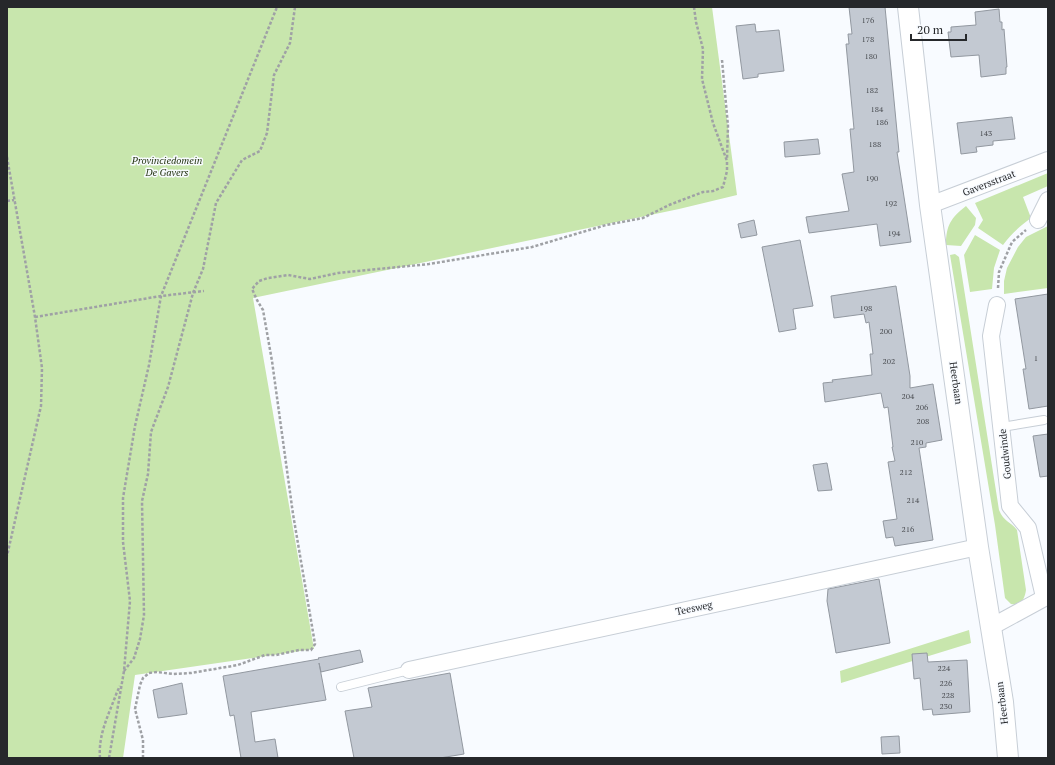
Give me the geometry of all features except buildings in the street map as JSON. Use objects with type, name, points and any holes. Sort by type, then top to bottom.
[{"type":"street","name":"Heerbaan","points":[[908,7],[930,205],[978,547],[1003,702],[1008,758]]},
{"type":"street","name":"Gaversstraat","points":[[930,205],[1048,160]]},
{"type":"street","points":[[1038,220],[1048,200]]},
{"type":"street","name":"Goudwinde","points":[[991,627],[1046,596],[1028,528],[1010,506],[991,336],[997,305]]},
{"type":"street","name":"Teesweg","points":[[409,670],[978,547]]},
{"type":"lane","points":[[1002,427],[1044,420]]},
{"type":"lane","points":[[341,686],[409,670]]},
{"type":"path","points":[[109,758],[124,671],[130,601],[123,542],[123,498],[135,426],[149,365],[161,296],[277,7]]},
{"type":"path","points":[[124,671],[134,658],[140,639],[144,615],[142,502],[148,474],[151,432],[168,387],[193,293],[203,269],[216,203],[242,160],[260,151],[267,133],[274,75],[290,43],[295,7]]},
{"type":"path","points":[[694,7],[703,49],[702,79],[713,123],[727,161]]},
{"type":"path","points":[[143,758],[143,740],[135,709],[140,685],[143,678],[149,673],[157,672],[173,674],[238,665],[265,655],[276,655],[298,650],[311,650],[315,644],[292,506],[272,361],[263,310],[252,289],[259,281],[288,275],[310,279],[338,273],[429,264],[532,247],[606,225],[643,218],[669,205],[703,192],[713,191],[723,187],[727,171],[728,126],[722,60]]},
{"type":"path","points":[[7,157],[35,317],[42,368],[41,406],[7,556]]},
{"type":"path","points":[[7,201],[14,200]]},
{"type":"path","points":[[997,305],[999,272],[1012,242],[1038,220]]},
{"type":"path","points":[[35,317],[161,296],[204,291]]},
{"type":"path","points":[[100,758],[99,748],[101,734],[117,692],[122,684]]},
{"type":"green space","name":"Provinciedomein De Gavers","points":[[7,7],[712,7],[737,195],[679,209],[253,298],[314,649],[135,675],[123,758],[7,758]]},
{"type":"green space","points":[[1048,173],[1048,186],[1023,197],[1031,218],[1016,230],[1003,245],[978,228],[983,220],[975,203]]},
{"type":"green space","points":[[966,206],[976,218],[975,225],[961,246],[946,245],[947,232],[950,222]]},
{"type":"green space","points":[[1048,226],[1048,288],[1004,294],[1004,281],[1007,268],[1018,247],[1026,237]]},
{"type":"green space","points":[[975,235],[1000,250],[994,268],[992,289],[970,292],[964,255]]},
{"type":"green space","points":[[955,254],[959,257],[999,510],[1003,517],[1017,530],[1026,590],[1024,599],[1018,605],[1011,604],[1005,598],[995,525],[950,255]]},
{"type":"green space","points":[[969,630],[971,643],[841,683],[840,671]]}]
